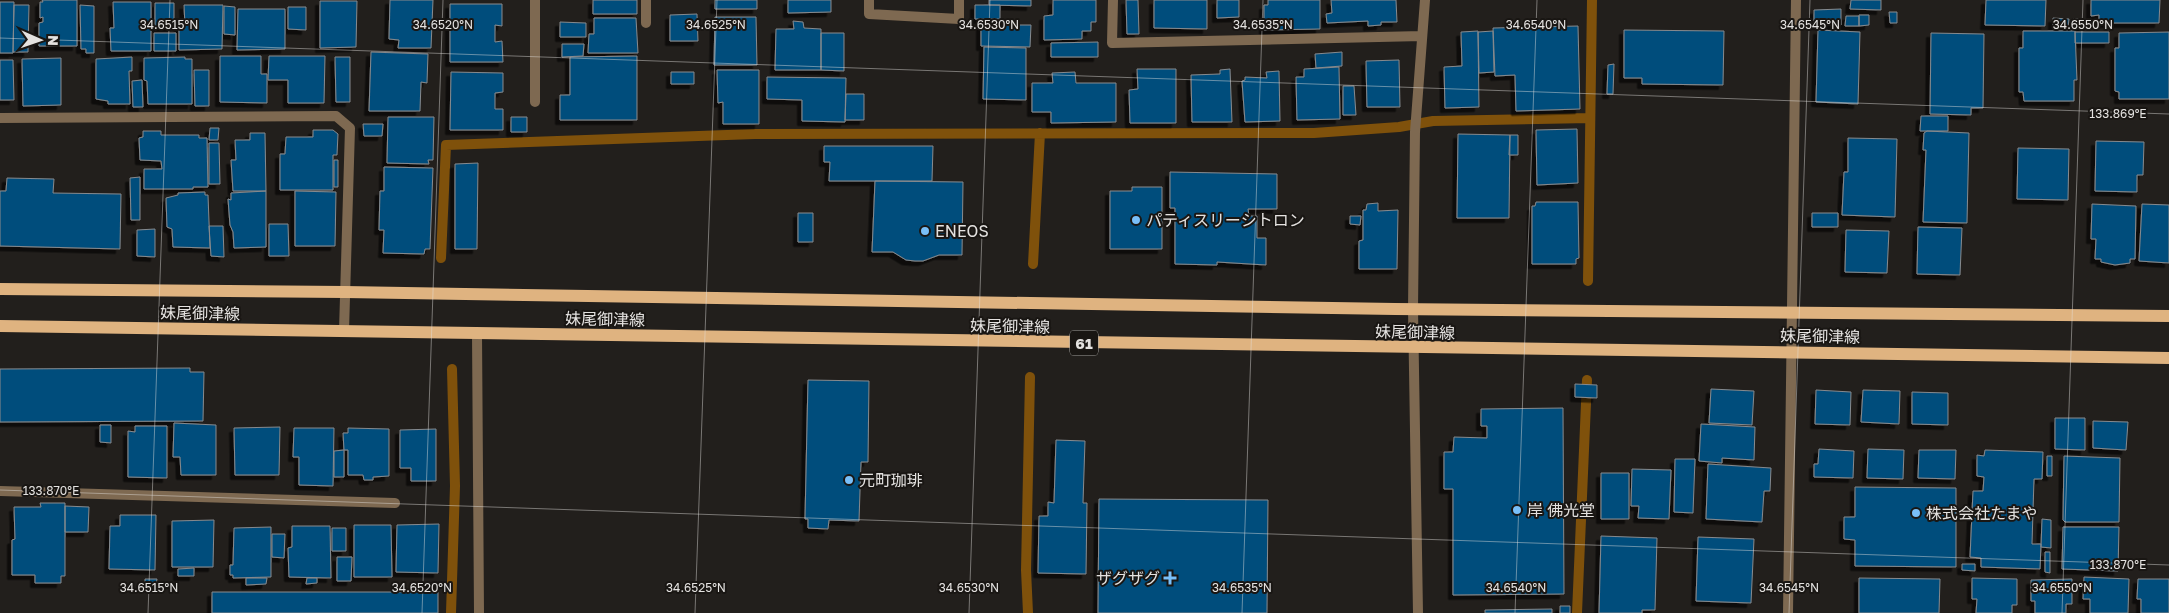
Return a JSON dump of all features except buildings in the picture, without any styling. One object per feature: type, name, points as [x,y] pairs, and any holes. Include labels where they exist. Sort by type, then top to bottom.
[{"type":"main road","name":"妹尾御津線","points":[[0,289],[346,292],[1413,309],[2169,316]]},
{"type":"main road","name":"妹尾御津線","points":[[0,326],[2169,358]]},
{"type":"street","points":[[535,0],[535,102]]},
{"type":"street","points":[[646,0],[646,22]]},
{"type":"street","points":[[869,0],[869,14],[959,19],[959,0]]},
{"type":"street","points":[[1112,0],[1112,43],[1422,36]]},
{"type":"street","points":[[1418,613],[1413,309],[1414,132],[1425,0]]},
{"type":"street","points":[[1788,613],[1796,0]]},
{"type":"street","points":[[0,118],[336,116],[350,128],[344,331]]},
{"type":"street","points":[[477,334],[479,613]]},
{"type":"street","points":[[0,491],[395,504]]},
{"type":"waterway","points":[[1588,281],[1592,0]]},
{"type":"waterway","points":[[441,258],[446,145],[755,134],[1314,133],[1399,127],[1433,121],[1590,118]]},
{"type":"waterway","points":[[1033,264],[1040,133]]},
{"type":"waterway","points":[[451,613],[455,486],[452,369]]},
{"type":"waterway","points":[[1028,613],[1026,570],[1030,377]]},
{"type":"waterway","points":[[1577,613],[1587,380]]},
{"type":"place","name":"パティスリーシトロン","points":[[1136,220]]},
{"type":"place","name":"ENEOS","points":[[925,231]]},
{"type":"place","name":"元町珈琲","points":[[849,480]]},
{"type":"place","name":"岸 佛光堂","points":[[1517,510]]},
{"type":"place","name":"株式会社たまや","points":[[1916,513]]},
{"type":"place","name":"ザグザグ","points":[[1170,578]]}]
